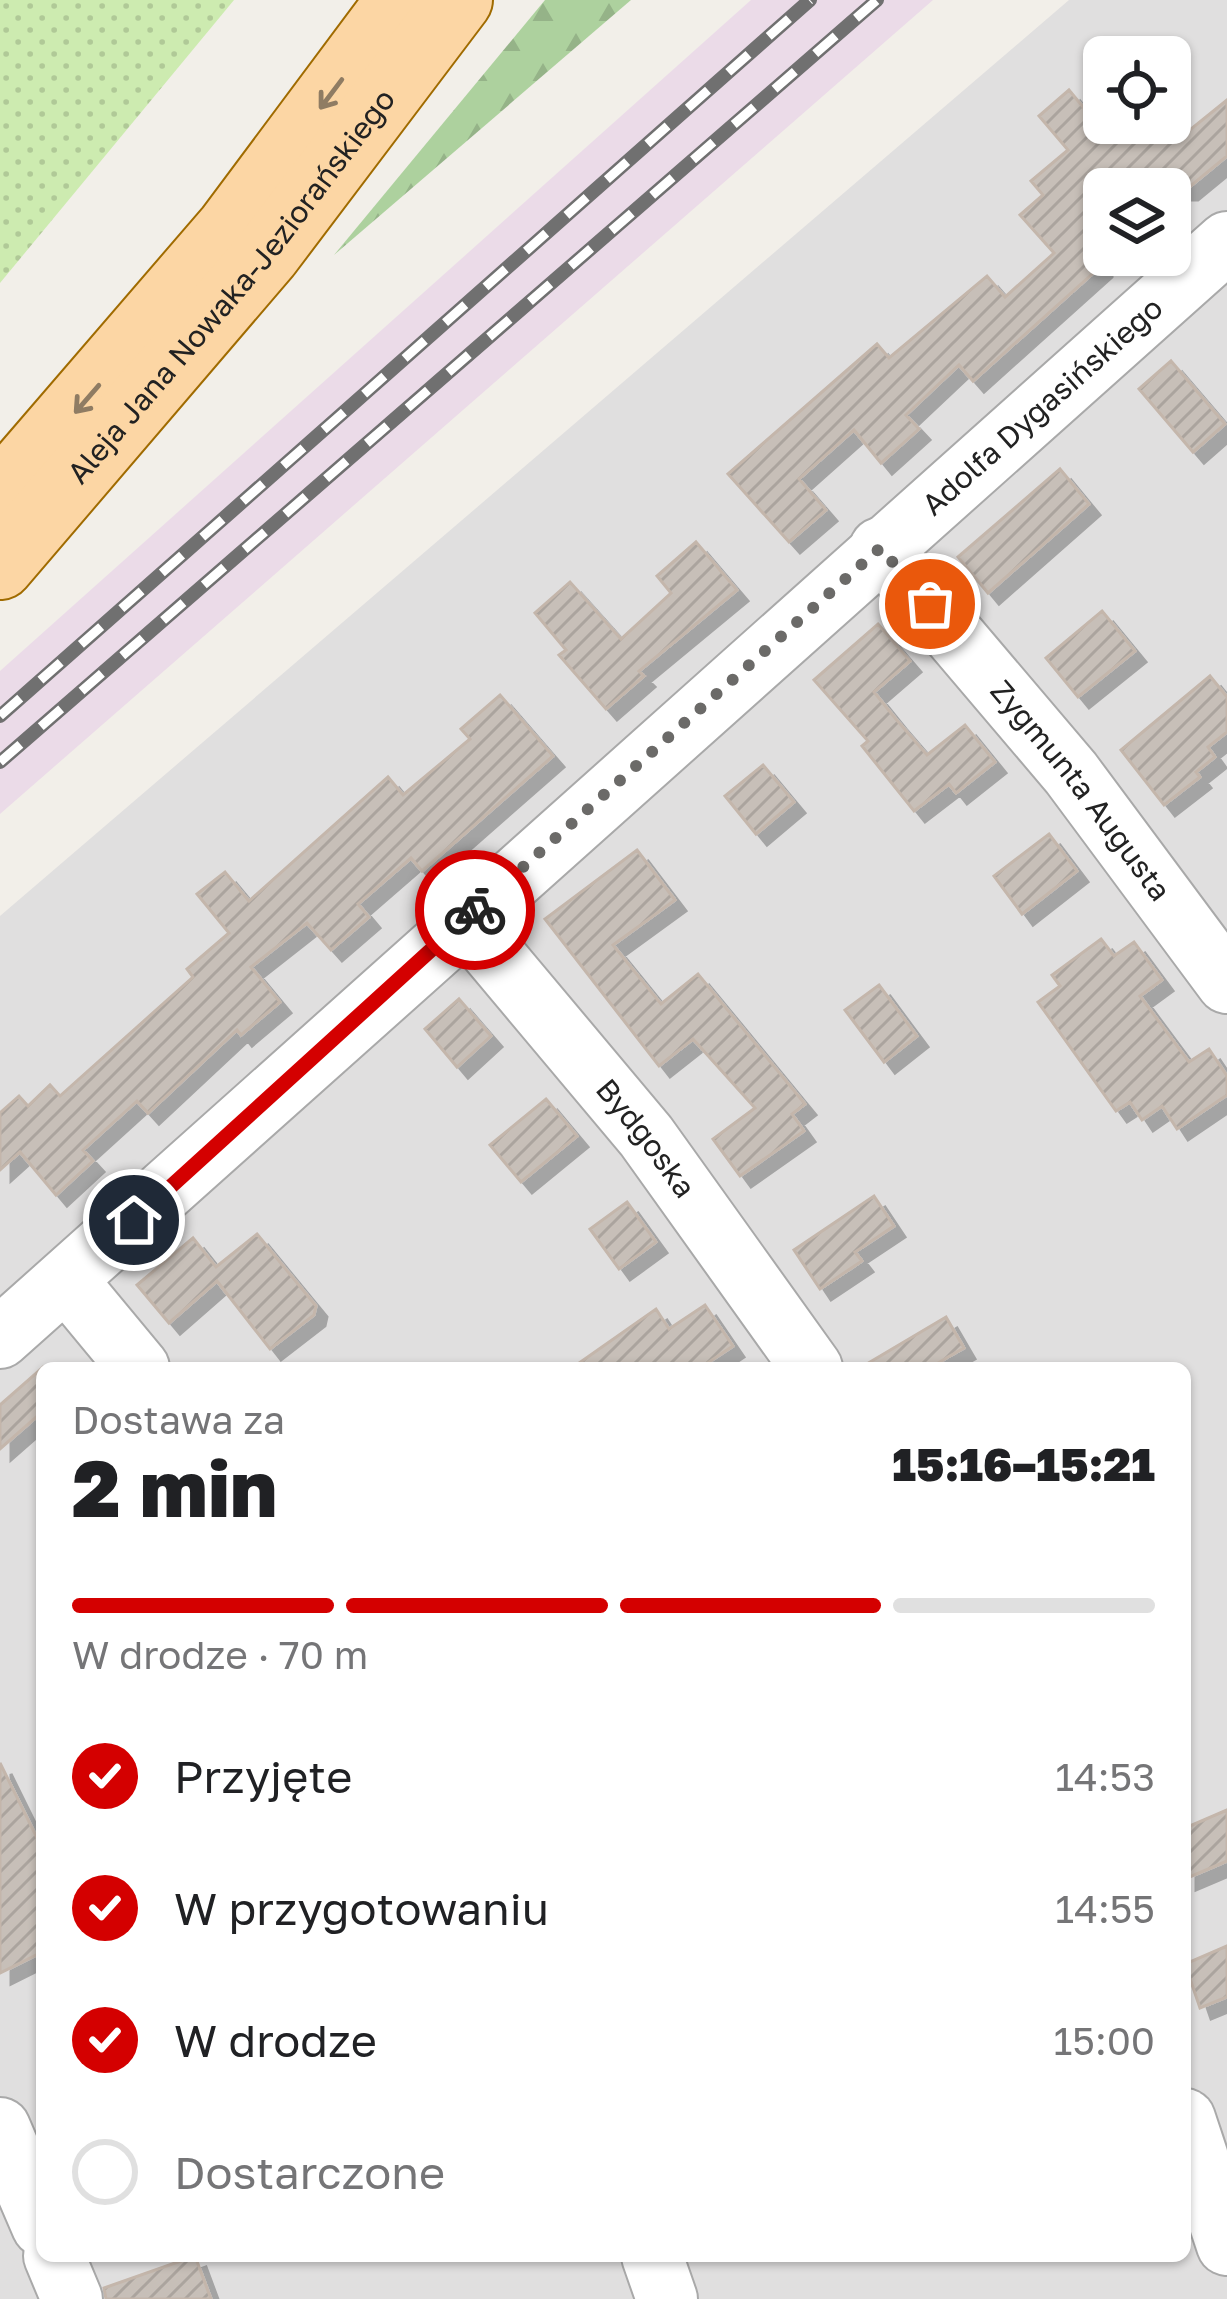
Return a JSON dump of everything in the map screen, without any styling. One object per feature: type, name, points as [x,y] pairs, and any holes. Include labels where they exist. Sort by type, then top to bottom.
[{"type":"main road","name":"Aleja Jana Nowaka-Jeziorańskiego","points":[[0,495],[230,228],[400,0]]},
{"type":"main road","name":"Aleja Jana Nowaka-Jeziorańskiego","points":[[0,566],[268,254],[459,0]]},
{"type":"street","name":"Adolfa Dygasińskiego","points":[[0,1338],[1227,242]]},
{"type":"street","name":"Zygmunta Augusta","points":[[880,548],[1071,773],[1227,983]]},
{"type":"street","name":"Bydgoska","points":[[464,919],[646,1136],[808,1362]]},
{"type":"street","points":[[67,1281],[135,1362]]},
{"type":"street","points":[[0,2128],[36,2212]]},
{"type":"street","points":[[1191,2137],[1227,2245]]},
{"type":"street","points":[[57,2262],[72,2299]]},
{"type":"street","points":[[654,2262],[667,2299]]},
{"type":"shaded area","points":[[751,0],[933,0],[0,814],[0,671]]},
{"type":"shaded area","points":[[1069,0],[1227,0],[1227,2299],[0,2299],[0,916]]},
{"type":"green space","points":[[0,0],[234,0],[0,283]]},
{"type":"green space","points":[[545,0],[631,0],[334,255]]},
{"type":"building","points":[[1069,90],[1083,107],[1083,144],[1191,144],[1191,129],[1227,100],[1227,156],[1191,186],[1191,168],[1083,168],[1083,276],[1090,276],[973,381],[959,365],[906,415],[919,429],[881,463],[854,430],[799,479],[826,510],[789,542],[728,474],[877,344],[889,358],[987,276],[1005,297],[1054,253],[1020,215],[1043,195],[1031,181],[1068,150],[1039,116]]},
{"type":"building","points":[[1171,361],[1225,424],[1193,452],[1139,389]]},
{"type":"building","points":[[1060,469],[1089,504],[988,593],[958,557]]},
{"type":"building","points":[[696,542],[737,590],[639,671],[644,676],[606,709],[559,655],[566,650],[535,613],[570,582],[621,639],[671,593],[657,576]]},
{"type":"building","points":[[1102,611],[1135,651],[1078,697],[1046,658]]},
{"type":"building","points":[[878,624],[910,661],[874,692],[895,718],[927,755],[965,725],[995,762],[956,793],[949,784],[914,811],[862,746],[868,741],[814,680]]},
{"type":"building","points":[[1210,676],[1227,697],[1227,732],[1208,747],[1215,757],[1196,772],[1200,777],[1164,805],[1121,750]]},
{"type":"building","points":[[500,695],[553,756],[422,871],[411,858],[358,904],[369,917],[331,950],[307,923],[251,967],[280,1002],[241,1035],[237,1030],[148,1113],[137,1101],[83,1150],[93,1161],[56,1195],[20,1152],[0,1170],[0,1113],[19,1096],[28,1106],[50,1085],[60,1096],[193,977],[187,969],[229,933],[197,894],[225,872],[249,901],[388,777],[403,795],[470,739],[461,729]]},
{"type":"building","points":[[763,765],[794,802],[756,834],[725,796]]},
{"type":"building","points":[[1049,834],[1077,871],[1022,914],[994,876]]},
{"type":"building","points":[[637,850],[675,900],[613,945],[661,1004],[698,974],[805,1104],[792,1114],[804,1131],[740,1176],[713,1139],[755,1108],[693,1039],[659,1066],[545,919]]},
{"type":"building","points":[[1101,939],[1114,956],[1134,942],[1162,980],[1140,996],[1189,1062],[1209,1049],[1227,1076],[1227,1095],[1177,1129],[1162,1106],[1142,1120],[1130,1102],[1116,1111],[1038,1002],[1060,986],[1052,975]]},
{"type":"building","points":[[879,985],[917,1036],[884,1062],[845,1010]]},
{"type":"building","points":[[459,999],[491,1036],[457,1067],[425,1029]]},
{"type":"building","points":[[546,1099],[577,1136],[521,1182],[490,1145]]},
{"type":"building","points":[[874,1196],[894,1226],[855,1252],[862,1261],[820,1289],[794,1250]]},
{"type":"building","points":[[627,1202],[656,1242],[619,1269],[590,1229]]},
{"type":"building","points":[[257,1234],[316,1306],[314,1315],[270,1349],[217,1281],[169,1323],[137,1285],[193,1238],[216,1267]]},
{"type":"building","points":[[705,1305],[733,1346],[709,1362],[581,1362],[656,1309],[669,1329]]},
{"type":"building","points":[[946,1317],[964,1348],[940,1362],[870,1362]]},
{"type":"building","points":[[36,1373],[36,1417],[0,1449],[0,1405]]},
{"type":"building","points":[[0,1763],[36,1836],[36,1955],[0,1973]]},
{"type":"building","points":[[1227,1810],[1227,1861],[1191,1876],[1191,1825]]},
{"type":"building","points":[[1227,1946],[1227,1997],[1200,2008],[1191,1982],[1191,1961]]},
{"type":"building","points":[[178,2262],[197,2262],[211,2299],[106,2299],[104,2288]]},
{"type":"railway","points":[[0,716],[810,0]]},
{"type":"railway","points":[[0,762],[877,0]]},
{"type":"way so far","points":[[475,910],[880,548],[930,604]]},
{"type":"route","points":[[134,1220],[475,910]]}]
